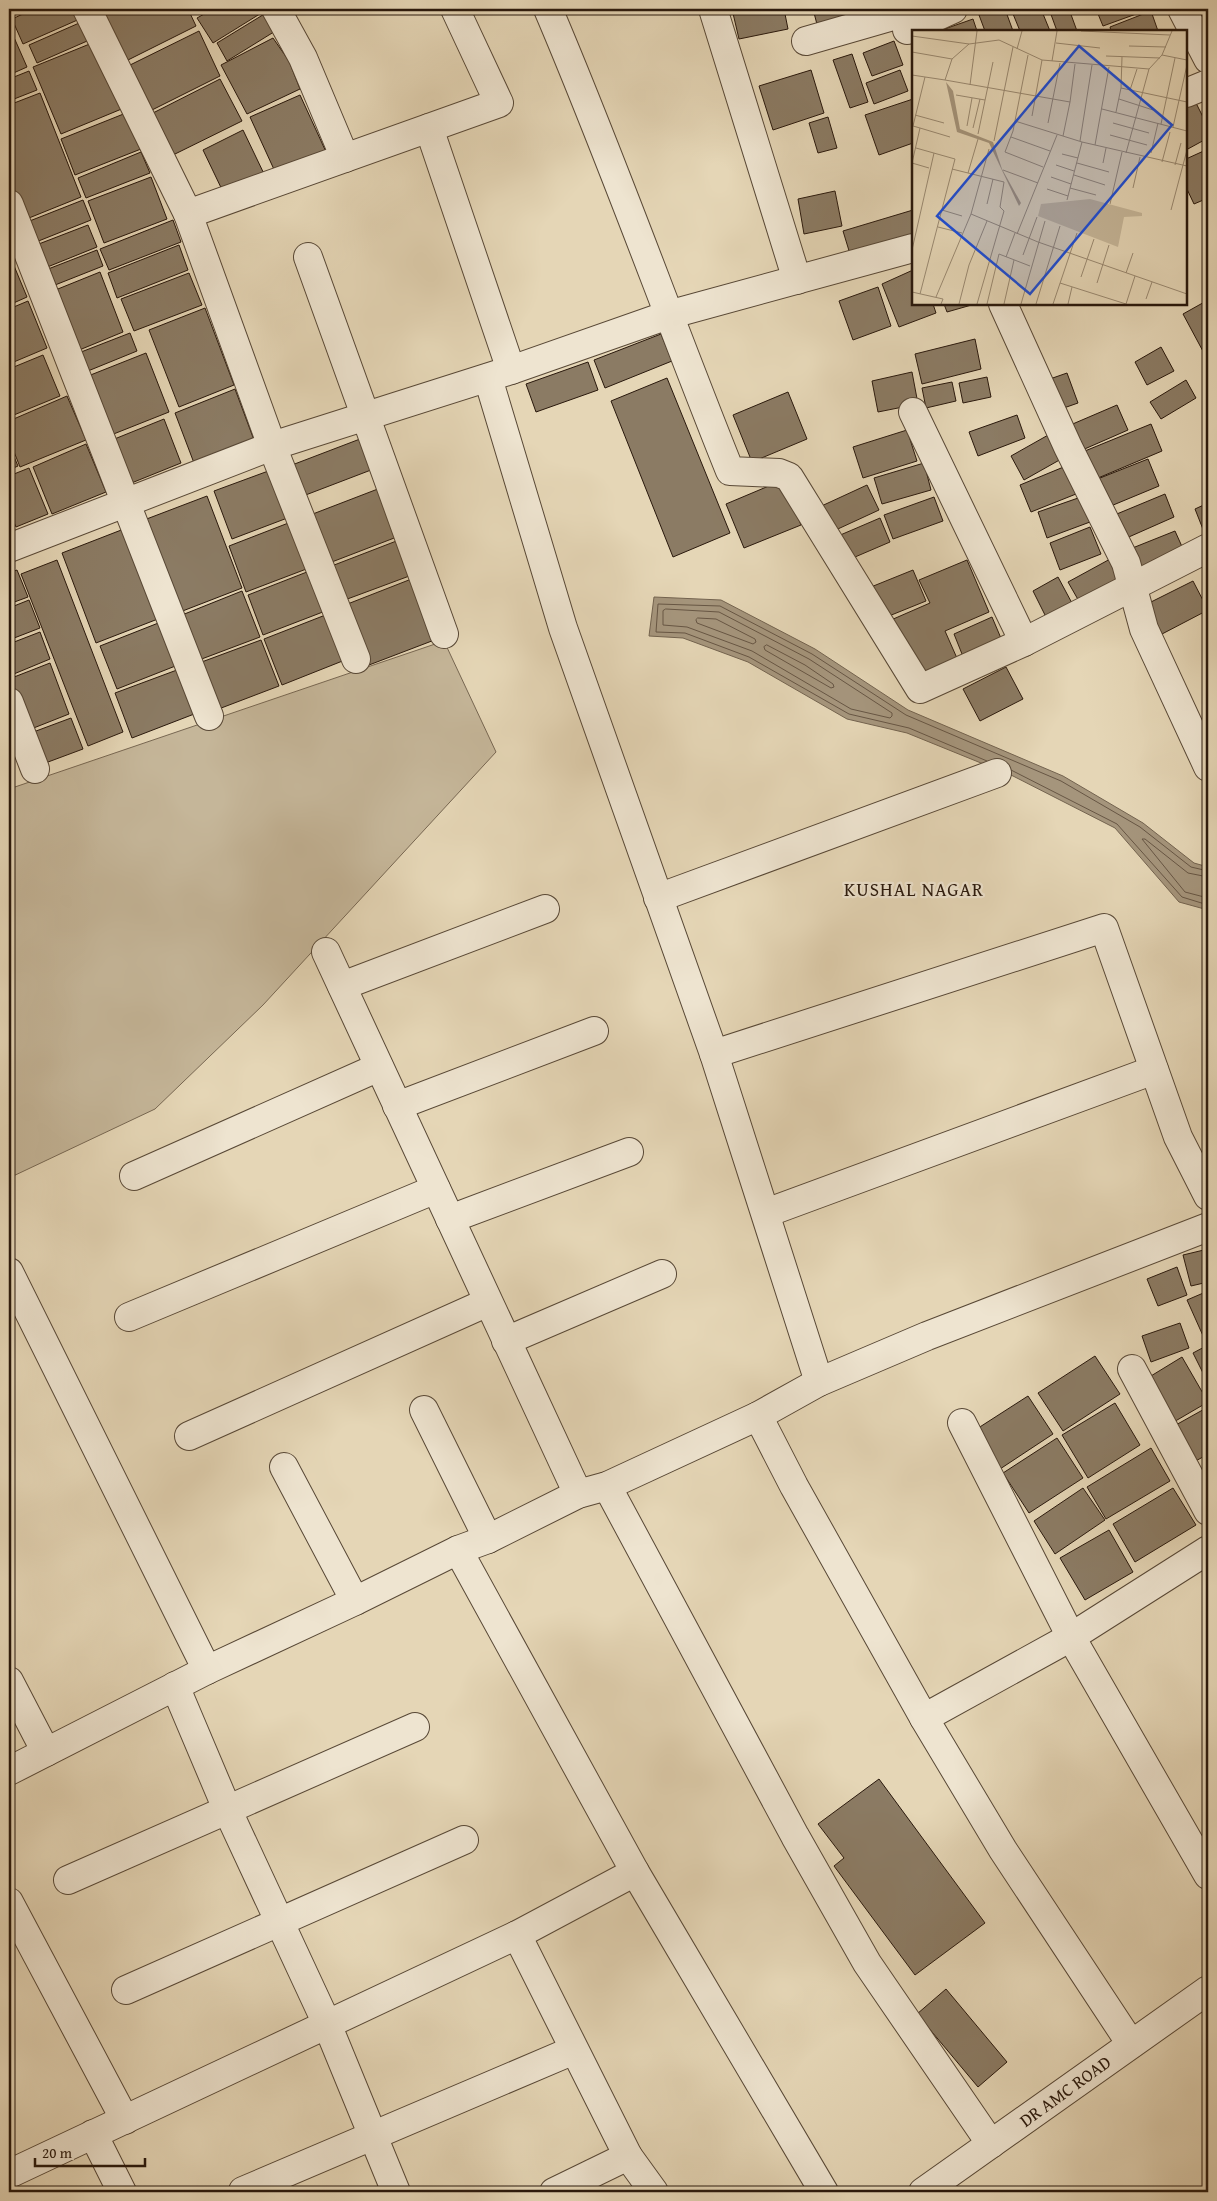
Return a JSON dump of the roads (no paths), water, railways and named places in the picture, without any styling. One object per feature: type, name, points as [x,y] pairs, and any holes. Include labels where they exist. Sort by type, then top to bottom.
[{"type":"street","points":[[87,9],[188,214],[272,446],[356,659]]},
{"type":"street","points":[[276,9],[303,58],[345,158]]},
{"type":"street","points":[[188,214],[499,103],[455,9]]},
{"type":"street","points":[[548,9],[583,89],[668,315],[730,470],[779,473],[789,477],[920,689],[1024,642],[1133,588],[1208,548]]},
{"type":"street","points":[[713,9],[798,280]]},
{"type":"street","points":[[806,42],[906,26],[953,9]]},
{"type":"street","points":[[1182,9],[1208,59]]},
{"type":"street","points":[[1187,94],[1208,84]]},
{"type":"street","points":[[429,128],[500,374],[563,628],[714,1054],[819,1382]]},
{"type":"street","points":[[9,204],[209,716]]},
{"type":"street","points":[[9,548],[272,446],[366,418],[500,374],[668,315],[912,248]]},
{"type":"street","points":[[308,257],[444,634]]},
{"type":"street","points":[[1003,305],[1068,447],[1126,563],[1144,629],[1208,767]]},
{"type":"street","points":[[913,412],[1024,642]]},
{"type":"street","points":[[9,702],[36,769]]},
{"type":"street","points":[[658,898],[997,773]]},
{"type":"street","points":[[342,986],[545,909]]},
{"type":"street","points":[[714,1054],[1104,928],[1178,1137],[1208,1196]]},
{"type":"street","points":[[326,952],[578,1494]]},
{"type":"street","points":[[398,1106],[594,1031]]},
{"type":"street","points":[[134,1176],[379,1067]]},
{"type":"street","points":[[766,1213],[1154,1070]]},
{"type":"street","points":[[450,1219],[629,1152]]},
{"type":"street","points":[[129,1318],[436,1189]]},
{"type":"street","points":[[9,1771],[207,1670],[355,1601],[458,1550],[488,1539],[578,1494],[607,1486],[758,1416],[819,1382],[927,1336],[1208,1227]]},
{"type":"street","points":[[9,1272],[207,1670]]},
{"type":"street","points":[[506,1341],[662,1274]]},
{"type":"street","points":[[189,1436],[488,1302]]},
{"type":"street","points":[[1132,1369],[1208,1511]]},
{"type":"street","points":[[424,1410],[488,1539]]},
{"type":"street","points":[[758,1416],[794,1486],[924,1718],[1002,1850],[1131,2044]]},
{"type":"street","points":[[962,1423],[1071,1637],[1208,1875]]},
{"type":"street","points":[[284,1467],[355,1601]]},
{"type":"street","points":[[607,1486],[795,1836],[867,1963],[991,2144]]},
{"type":"street","points":[[458,1550],[635,1872],[824,2192]]},
{"type":"street","points":[[924,1718],[1071,1637],[1208,1550]]},
{"type":"street","points":[[9,1681],[46,1752]]},
{"type":"street","points":[[175,1686],[227,1809],[327,2024],[396,2192]]},
{"type":"street","points":[[68,1880],[415,1727]]},
{"type":"street","points":[[126,1990],[464,1840]]},
{"type":"street","points":[[9,2174],[517,1935],[635,1872]]},
{"type":"street","points":[[9,1902],[124,2120]]},
{"type":"street","points":[[517,1935],[628,2156],[654,2192]]},
{"type":"street","name":"DR AMC ROAD","points":[[923,2192],[1208,1990]]},
{"type":"street","points":[[243,2191],[574,2050]]},
{"type":"street","points":[[93,2134],[122,2192]]},
{"type":"street","points":[[554,2192],[628,2156]]},
{"type":"water","points":[[654,597],[721,600],[815,649],[908,710],[1063,776],[1143,823],[1194,863],[1208,867],[1208,910],[1179,902],[1115,828],[1013,776],[907,733],[847,719],[748,662],[683,638],[649,636]]},
{"type":"district","name":"KUSHAL NAGAR","points":[[914,889]]}]
